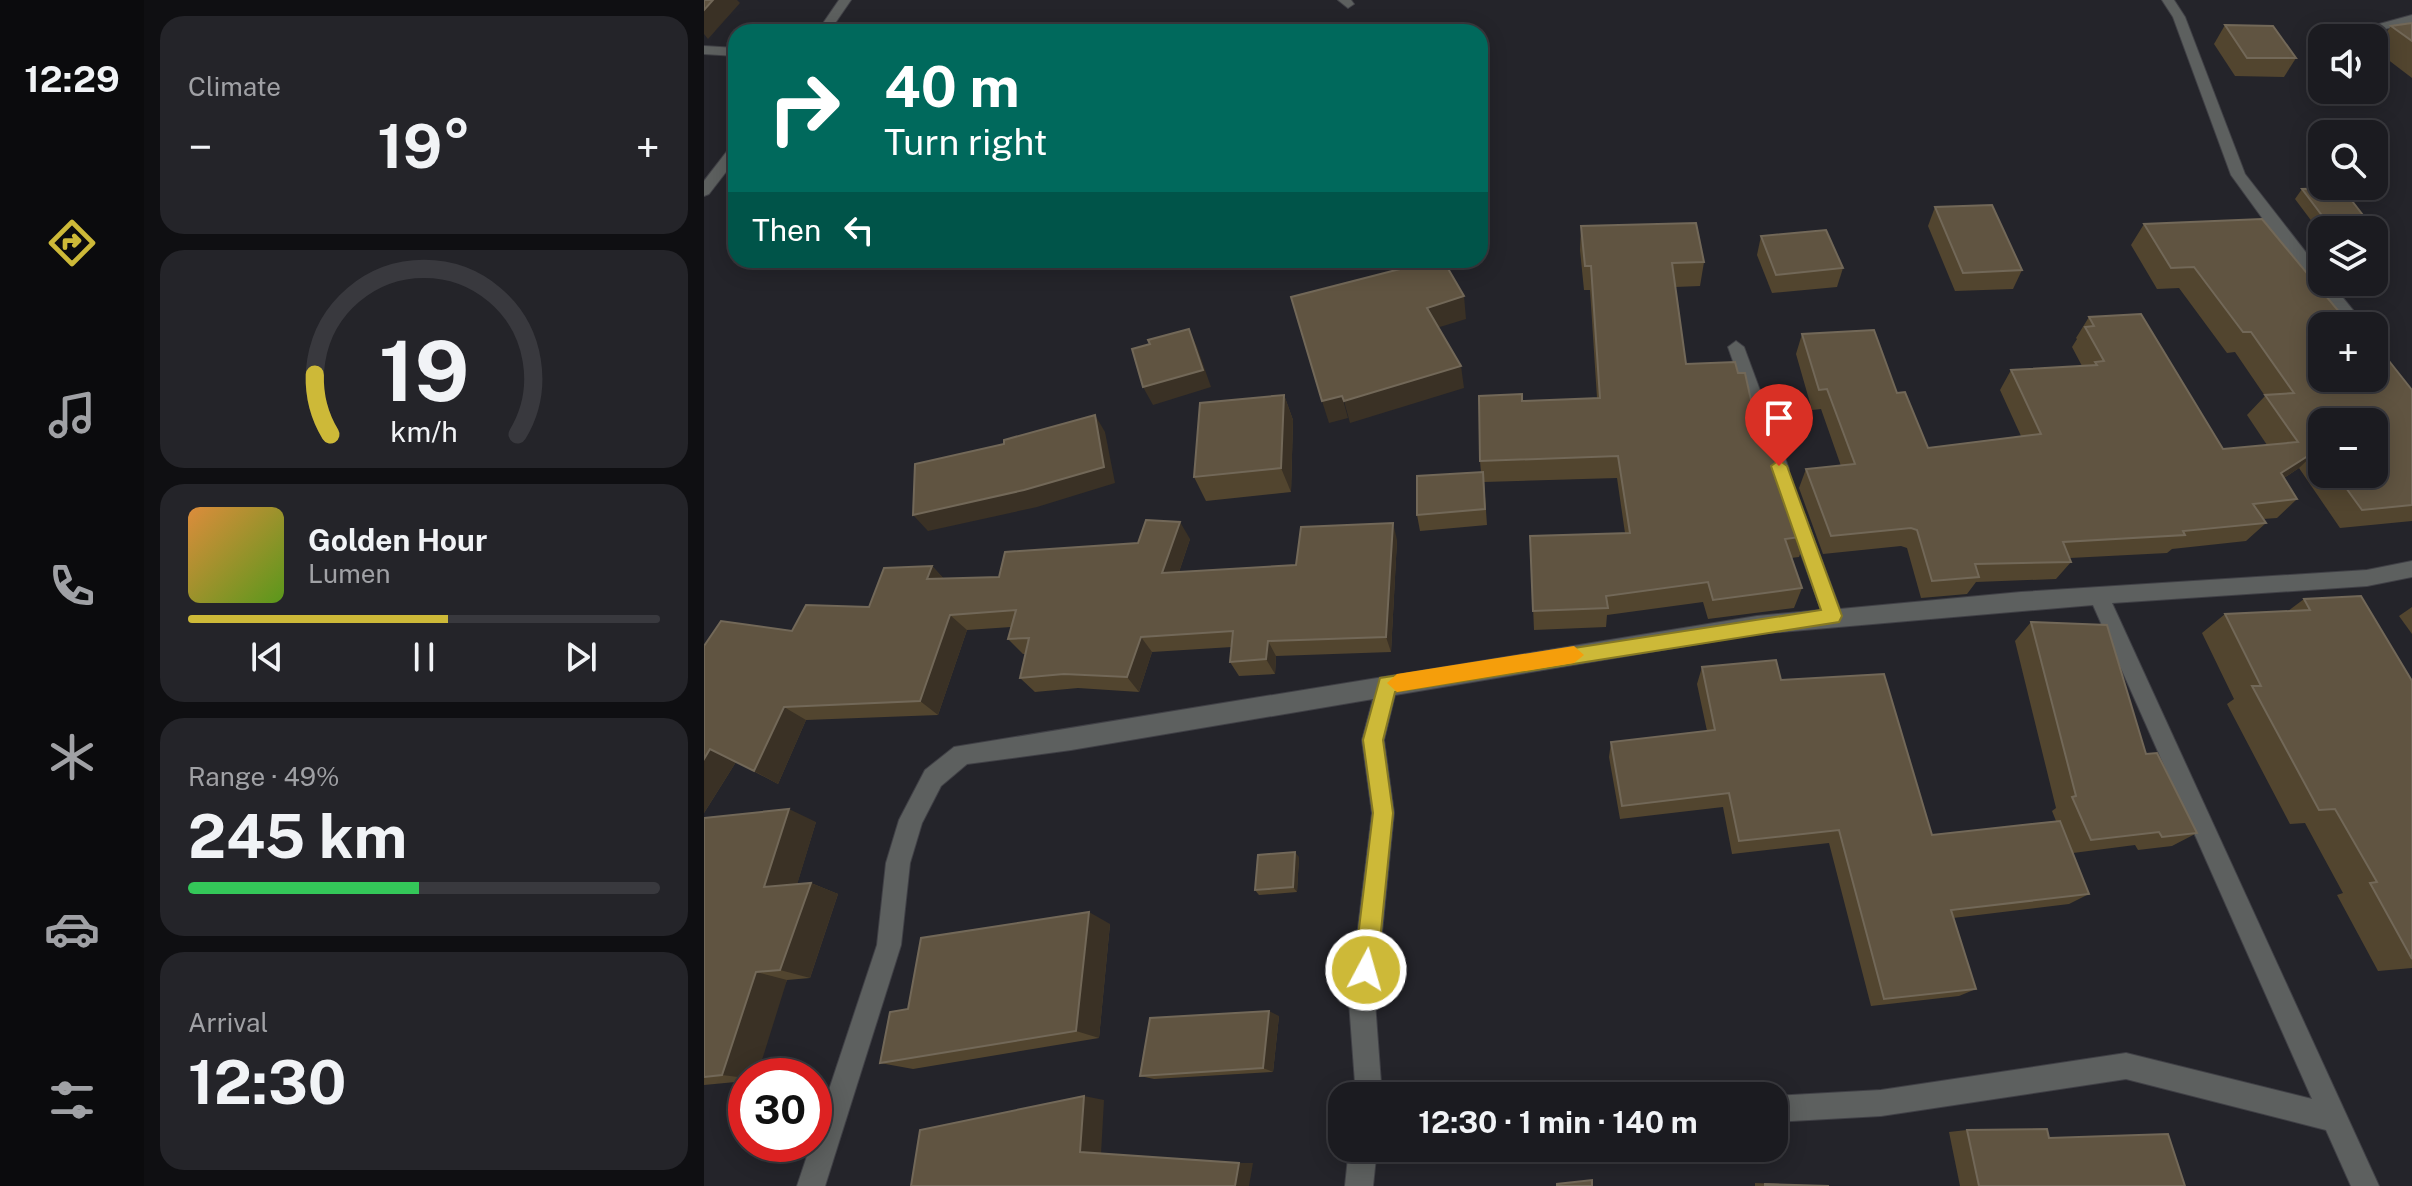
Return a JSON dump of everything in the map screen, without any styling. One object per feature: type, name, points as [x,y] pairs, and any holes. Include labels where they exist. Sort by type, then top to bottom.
[{"type":"street","points":[[828,24],[845,0]]},
{"type":"street","points":[[2168,0],[2179,17],[2238,175],[2289,244],[2346,312]]},
{"type":"street","points":[[2388,24],[2412,19]]},
{"type":"street","points":[[704,50],[728,52]]},
{"type":"street","points":[[704,191],[728,160]]},
{"type":"street","points":[[1736,347],[1833,616]]},
{"type":"street","points":[[811,1186],[889,945],[902,848],[911,820],[933,778],[962,754],[1071,740],[1387,684],[1833,616],[2367,578],[2412,569]]},
{"type":"street","points":[[2099,596],[2365,1186]]},
{"type":"street","points":[[1368,1082],[1362,1002],[1383,813],[1373,740],[1387,684]]},
{"type":"street","points":[[1788,1108],[1881,1103],[2126,1066],[2337,1119]]},
{"type":"street","points":[[1359,1186],[1362,1162]]},
{"type":"building","points":[[704,0],[713,0],[704,10]]},
{"type":"building","points":[[2412,23],[2412,41],[2391,26]]},
{"type":"building","points":[[2225,25],[2273,26],[2296,58],[2247,58]]},
{"type":"building","points":[[2310,200],[2351,200],[2364,216],[2322,216]]},
{"type":"building","points":[[1992,205],[2022,270],[1963,273],[1935,207]]},
{"type":"building","points":[[2262,219],[2308,274],[2308,296],[2326,296],[2339,312],[2308,312],[2308,392],[2388,392],[2388,360],[2412,390],[2412,505],[2362,510],[2346,488],[2388,488],[2388,408],[2308,408],[2308,456],[2281,473],[2297,499],[2253,504],[2266,523],[2183,531],[2185,535],[2063,542],[2071,562],[1975,564],[1979,577],[1932,581],[1917,530],[1911,528],[1831,536],[1806,469],[1855,464],[1827,389],[1819,390],[1802,334],[1874,330],[1897,393],[1905,392],[1928,448],[2041,434],[2011,370],[2097,365],[2095,362],[2104,361],[2085,327],[2094,326],[2089,317],[2141,314],[2223,449],[2298,442],[2265,395],[2294,393],[2251,332],[2243,332],[2194,267],[2171,268],[2144,224]]},
{"type":"building","points":[[1696,223],[1704,262],[1672,263],[1686,364],[1735,362],[1738,373],[1745,373],[1761,445],[1773,444],[1807,536],[1785,539],[1802,588],[1713,600],[1708,582],[1606,596],[1608,608],[1533,611],[1530,536],[1630,533],[1618,456],[1480,461],[1479,396],[1522,394],[1522,401],[1600,398],[1591,266],[1585,266],[1581,226]]},
{"type":"building","points":[[1826,230],[1843,268],[1776,275],[1761,236]]},
{"type":"building","points":[[1404,268],[1448,268],[1464,296],[1427,308],[1461,366],[1344,401],[1342,396],[1322,401],[1291,297]]},
{"type":"building","points":[[1189,329],[1203,370],[1143,387],[1132,349],[1150,344],[1148,340]]},
{"type":"building","points":[[1284,395],[1281,468],[1194,477],[1200,403]]},
{"type":"building","points":[[1095,415],[1104,467],[1024,490],[913,515],[915,464],[1004,444],[1004,440]]},
{"type":"building","points":[[1483,472],[1485,509],[1417,515],[1417,476]]},
{"type":"building","points":[[1146,520],[1180,522],[1162,573],[1296,565],[1301,527],[1393,523],[1386,637],[1268,641],[1266,659],[1230,662],[1233,631],[1141,637],[1127,677],[1064,674],[1020,678],[1029,638],[1008,639],[1016,610],[950,615],[920,701],[784,707],[754,771],[710,749],[704,759],[704,646],[721,621],[792,631],[806,605],[869,607],[884,568],[932,566],[927,579],[999,577],[1005,552],[1138,543]]},
{"type":"building","points":[[2361,596],[2412,681],[2412,959],[2370,883],[2377,882],[2335,809],[2319,810],[2252,686],[2261,686],[2225,614],[2310,610],[2304,599]]},
{"type":"building","points":[[2031,622],[2107,625],[2146,754],[2157,753],[2197,833],[2162,837],[2159,832],[2091,840],[2072,797],[2076,796]]},
{"type":"building","points":[[1776,660],[1781,680],[1884,674],[1932,835],[2060,821],[2089,894],[1951,910],[1976,989],[1884,999],[1839,830],[1739,841],[1729,793],[1622,806],[1611,742],[1715,730],[1702,667]]},
{"type":"building","points":[[789,809],[764,887],[811,883],[780,970],[756,972],[722,1075],[704,1077],[704,818]]},
{"type":"building","points":[[1295,852],[1293,887],[1255,890],[1258,855]]},
{"type":"building","points":[[1089,912],[1076,1031],[880,1063],[890,1012],[908,1009],[921,938]]},
{"type":"building","points":[[1269,1011],[1263,1068],[1140,1076],[1150,1018]]},
{"type":"building","points":[[1084,1096],[1080,1152],[1239,1163],[1235,1186],[911,1186],[920,1130]]},
{"type":"building","points":[[2047,1129],[2049,1138],[2168,1134],[2185,1186],[1979,1186],[1967,1130]]},
{"type":"building","points":[[1592,1180],[1592,1186],[1557,1186],[1557,1184]]},
{"type":"building","points":[[1765,1184],[1829,1186],[1765,1186]]},
{"type":"slow traffic","points":[[1397,683],[1574,655]]},
{"type":"route","points":[[1366,970],[1383,813],[1373,740],[1387,684],[1757,625],[1833,616],[1779,466]]}]
